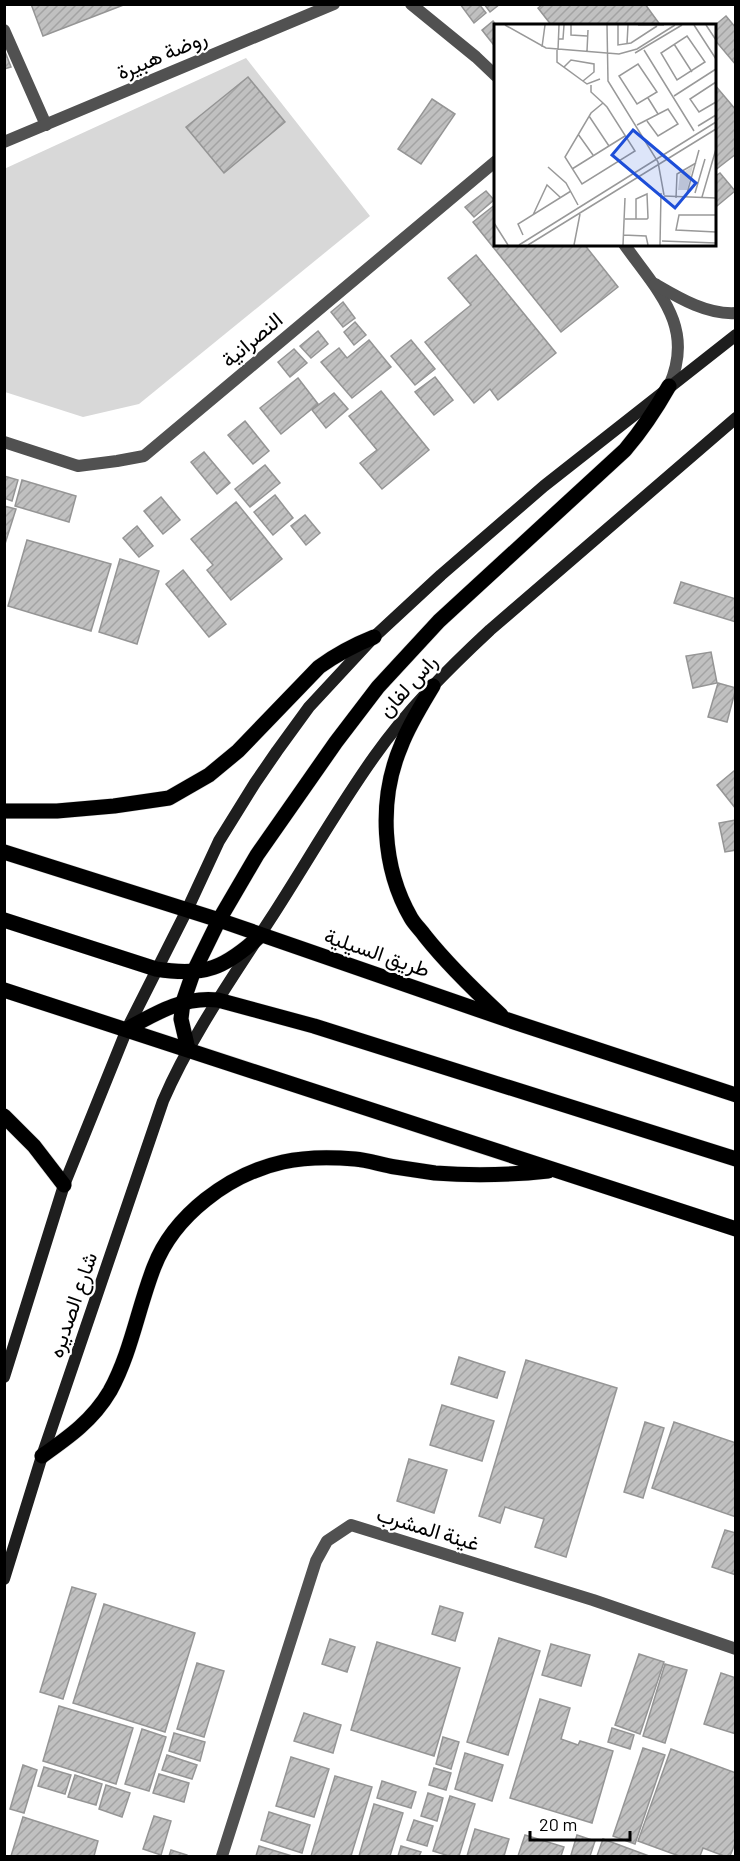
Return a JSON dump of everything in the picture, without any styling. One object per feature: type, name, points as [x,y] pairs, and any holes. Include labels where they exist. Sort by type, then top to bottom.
[{"type":"main road","points":[[188,1049],[181,1019],[183,1002],[193,973],[219,920],[256,855],[336,742],[378,687],[439,621],[625,450],[654,411],[669,386]]},
{"type":"main road","points":[[4,811],[57,811],[169,798],[209,776],[238,751],[333,656],[374,637]]},
{"type":"main road","points":[[433,686],[400,748],[390,780],[386,813],[388,846],[394,879],[412,918],[438,952],[505,1019]]},
{"type":"main road","name":"طريق السيلية","points":[[4,852],[219,920],[505,1019],[735,1095]]},
{"type":"main road","points":[[4,920],[156,969],[193,973],[227,962],[242,952],[261,934]]},
{"type":"main road","points":[[4,990],[735,1229]]},
{"type":"main road","points":[[127,1029],[164,1009],[183,1002],[218,1000],[314,1026],[735,1159]]},
{"type":"main road","points":[[4,1116],[34,1146],[64,1185]]},
{"type":"main road","points":[[42,1456],[77,1432],[105,1398],[121,1367],[155,1265],[172,1235],[194,1209],[221,1188],[251,1173],[283,1162],[316,1159],[356,1159],[435,1173],[476,1175],[556,1171]]},
{"type":"street","name":"روضة هبيرة","points":[[5,141],[334,4]]},
{"type":"street","points":[[411,4],[476,57],[494,75]]},
{"type":"street","points":[[4,30],[46,124]]},
{"type":"street","name":"النصرانية","points":[[4,442],[78,466],[144,456],[494,162]]},
{"type":"street","points":[[625,246],[675,322],[678,355],[669,386]]},
{"type":"street","points":[[651,282],[701,307],[726,314],[735,313]]},
{"type":"street","points":[[187,910],[219,841],[261,775],[309,707],[374,637],[441,575],[544,486],[735,335]]},
{"type":"street","name":"راس لفان","points":[[188,1049],[374,756],[393,732],[433,686],[490,630],[735,418]]},
{"type":"street","name":"شارع الصديره","points":[[4,1377],[64,1185],[127,1029],[187,910]]},
{"type":"street","name":"شارع الصديره","points":[[4,1578],[42,1456],[163,1101],[188,1049]]},
{"type":"street","name":"غينة المشرب","points":[[222,1857],[316,1561],[327,1541],[351,1525],[593,1600],[735,1649]]},
{"type":"shaded area","points":[[246,58],[370,216],[139,404],[83,417],[5,392],[4,169]]},
{"type":"building","points":[[31,4],[126,4],[43,36]]},
{"type":"building","points":[[460,4],[479,4],[486,13],[474,23]]},
{"type":"building","points":[[484,4],[500,4],[490,12]]},
{"type":"building","points":[[543,4],[645,4],[660,24],[550,24],[538,8]]},
{"type":"building","points":[[726,16],[736,28],[736,65],[716,41],[716,24]]},
{"type":"building","points":[[493,21],[495,24],[494,43],[493,44],[482,30]]},
{"type":"building","points":[[4,49],[11,67],[4,69]]},
{"type":"building","points":[[248,77],[285,122],[224,173],[186,127]]},
{"type":"building","points":[[716,86],[736,110],[736,154],[716,169]]},
{"type":"building","points":[[432,99],[455,114],[421,164],[398,149]]},
{"type":"building","points":[[720,173],[735,191],[717,206],[716,205],[716,176]]},
{"type":"building","points":[[486,191],[494,200],[474,217],[465,207]]},
{"type":"building","points":[[494,206],[494,246],[586,246],[618,287],[561,332],[473,222]]},
{"type":"building","points":[[476,255],[556,353],[498,400],[490,389],[474,403],[425,342],[471,305],[448,278]]},
{"type":"building","points":[[343,302],[355,318],[343,327],[331,312]]},
{"type":"building","points":[[355,322],[366,335],[354,345],[344,332]]},
{"type":"building","points":[[318,331],[328,344],[311,358],[300,346]]},
{"type":"building","points":[[369,340],[391,367],[352,398],[321,362],[339,348],[347,358]]},
{"type":"building","points":[[411,340],[435,369],[415,385],[391,356]]},
{"type":"building","points":[[294,349],[307,363],[290,377],[278,362]]},
{"type":"building","points":[[435,377],[453,400],[434,415],[415,392]]},
{"type":"building","points":[[298,378],[318,404],[281,434],[260,408]]},
{"type":"building","points":[[381,391],[429,450],[382,489],[360,463],[377,450],[349,416]]},
{"type":"building","points":[[334,393],[348,409],[326,428],[312,410]]},
{"type":"building","points":[[245,421],[269,451],[253,464],[228,435]]},
{"type":"building","points":[[204,452],[230,483],[217,494],[191,462]]},
{"type":"building","points":[[265,465],[280,483],[250,507],[235,489]]},
{"type":"building","points":[[4,476],[18,480],[12,501],[4,498]]},
{"type":"building","points":[[22,480],[76,496],[69,522],[15,506]]},
{"type":"building","points":[[275,495],[293,518],[273,535],[254,512]]},
{"type":"building","points":[[161,497],[180,520],[163,534],[144,511]]},
{"type":"building","points":[[236,502],[282,559],[231,600],[207,570],[213,565],[191,539]]},
{"type":"building","points":[[4,506],[16,509],[4,547]]},
{"type":"building","points":[[305,515],[320,533],[306,545],[291,526]]},
{"type":"building","points":[[137,526],[153,546],[139,557],[123,538]]},
{"type":"building","points":[[27,540],[111,564],[91,631],[8,606]]},
{"type":"building","points":[[120,559],[159,571],[137,644],[99,632]]},
{"type":"building","points":[[183,570],[226,624],[209,637],[166,584]]},
{"type":"building","points":[[681,582],[736,599],[736,622],[674,603]]},
{"type":"building","points":[[711,652],[717,683],[693,688],[686,656]]},
{"type":"building","points":[[718,683],[736,688],[727,722],[708,717]]},
{"type":"building","points":[[734,771],[736,773],[736,809],[717,785]]},
{"type":"building","points":[[736,820],[736,850],[725,852],[719,823]]},
{"type":"building","points":[[459,1357],[505,1372],[497,1398],[451,1384]]},
{"type":"building","points":[[526,1360],[617,1388],[566,1557],[535,1547],[544,1519],[505,1507],[500,1523],[479,1516]]},
{"type":"building","points":[[442,1405],[494,1421],[482,1461],[430,1445]]},
{"type":"building","points":[[645,1422],[664,1428],[643,1498],[624,1492]]},
{"type":"building","points":[[674,1422],[736,1443],[736,1517],[652,1488]]},
{"type":"building","points":[[409,1459],[447,1470],[434,1513],[397,1501]]},
{"type":"building","points":[[725,1530],[736,1533],[736,1575],[712,1567]]},
{"type":"building","points":[[72,1587],[96,1594],[63,1699],[40,1692]]},
{"type":"building","points":[[104,1604],[195,1633],[165,1732],[73,1703]]},
{"type":"building","points":[[440,1606],[463,1613],[455,1641],[432,1634]]},
{"type":"building","points":[[499,1638],[540,1651],[508,1755],[467,1742]]},
{"type":"building","points":[[330,1639],[355,1647],[347,1672],[322,1664]]},
{"type":"building","points":[[377,1642],[460,1668],[434,1756],[351,1730]]},
{"type":"building","points":[[551,1644],[590,1655],[581,1686],[542,1675]]},
{"type":"building","points":[[639,1654],[664,1662],[640,1734],[615,1725]]},
{"type":"building","points":[[197,1663],[224,1671],[204,1737],[177,1729]]},
{"type":"building","points":[[665,1664],[687,1670],[665,1743],[643,1736]]},
{"type":"building","points":[[721,1673],[736,1678],[736,1734],[704,1724]]},
{"type":"building","points":[[540,1699],[570,1708],[561,1739],[578,1745],[580,1741],[613,1751],[592,1823],[510,1798]]},
{"type":"building","points":[[59,1706],[133,1728],[116,1784],[43,1761]]},
{"type":"building","points":[[304,1713],[341,1725],[333,1753],[294,1741]]},
{"type":"building","points":[[612,1728],[634,1735],[630,1749],[608,1742]]},
{"type":"building","points":[[142,1729],[166,1737],[149,1791],[125,1784]]},
{"type":"building","points":[[174,1733],[205,1742],[200,1761],[169,1751]]},
{"type":"building","points":[[443,1737],[459,1742],[451,1769],[436,1764]]},
{"type":"building","points":[[643,1748],[665,1755],[635,1844],[613,1836]]},
{"type":"building","points":[[671,1749],[736,1773],[736,1841],[730,1856],[703,1848],[700,1856],[679,1856],[638,1841]]},
{"type":"building","points":[[465,1753],[503,1765],[492,1801],[455,1789]]},
{"type":"building","points":[[167,1755],[197,1765],[192,1779],[162,1770]]},
{"type":"building","points":[[291,1757],[329,1769],[314,1817],[276,1806]]},
{"type":"building","points":[[23,1765],[37,1770],[24,1813],[10,1809]]},
{"type":"building","points":[[44,1767],[71,1775],[65,1794],[38,1786]]},
{"type":"building","points":[[434,1768],[451,1773],[446,1790],[429,1785]]},
{"type":"building","points":[[159,1774],[189,1783],[184,1802],[153,1793]]},
{"type":"building","points":[[75,1775],[102,1784],[96,1805],[68,1797]]},
{"type":"building","points":[[335,1776],[372,1787],[351,1856],[311,1856]]},
{"type":"building","points":[[382,1781],[416,1792],[411,1808],[377,1798]]},
{"type":"building","points":[[106,1785],[130,1793],[122,1817],[99,1809]]},
{"type":"building","points":[[428,1793],[443,1798],[437,1821],[421,1816]]},
{"type":"building","points":[[450,1796],[475,1804],[459,1856],[449,1856],[433,1851]]},
{"type":"building","points":[[374,1804],[403,1813],[390,1856],[359,1856]]},
{"type":"building","points":[[269,1812],[310,1825],[302,1853],[261,1840]]},
{"type":"building","points":[[154,1816],[171,1821],[161,1855],[143,1849]]},
{"type":"building","points":[[23,1817],[98,1841],[94,1856],[11,1856]]},
{"type":"building","points":[[414,1820],[433,1826],[427,1846],[407,1840]]},
{"type":"building","points":[[475,1829],[509,1839],[504,1856],[467,1856]]},
{"type":"building","points":[[525,1835],[564,1847],[561,1856],[518,1856]]},
{"type":"building","points":[[577,1835],[595,1841],[590,1856],[571,1855]]},
{"type":"building","points":[[603,1839],[649,1856],[597,1856]]},
{"type":"building","points":[[259,1846],[292,1856],[256,1856]]},
{"type":"building","points":[[401,1846],[421,1852],[419,1856],[398,1856]]},
{"type":"building","points":[[171,1850],[187,1855],[187,1856],[169,1856]]}]
